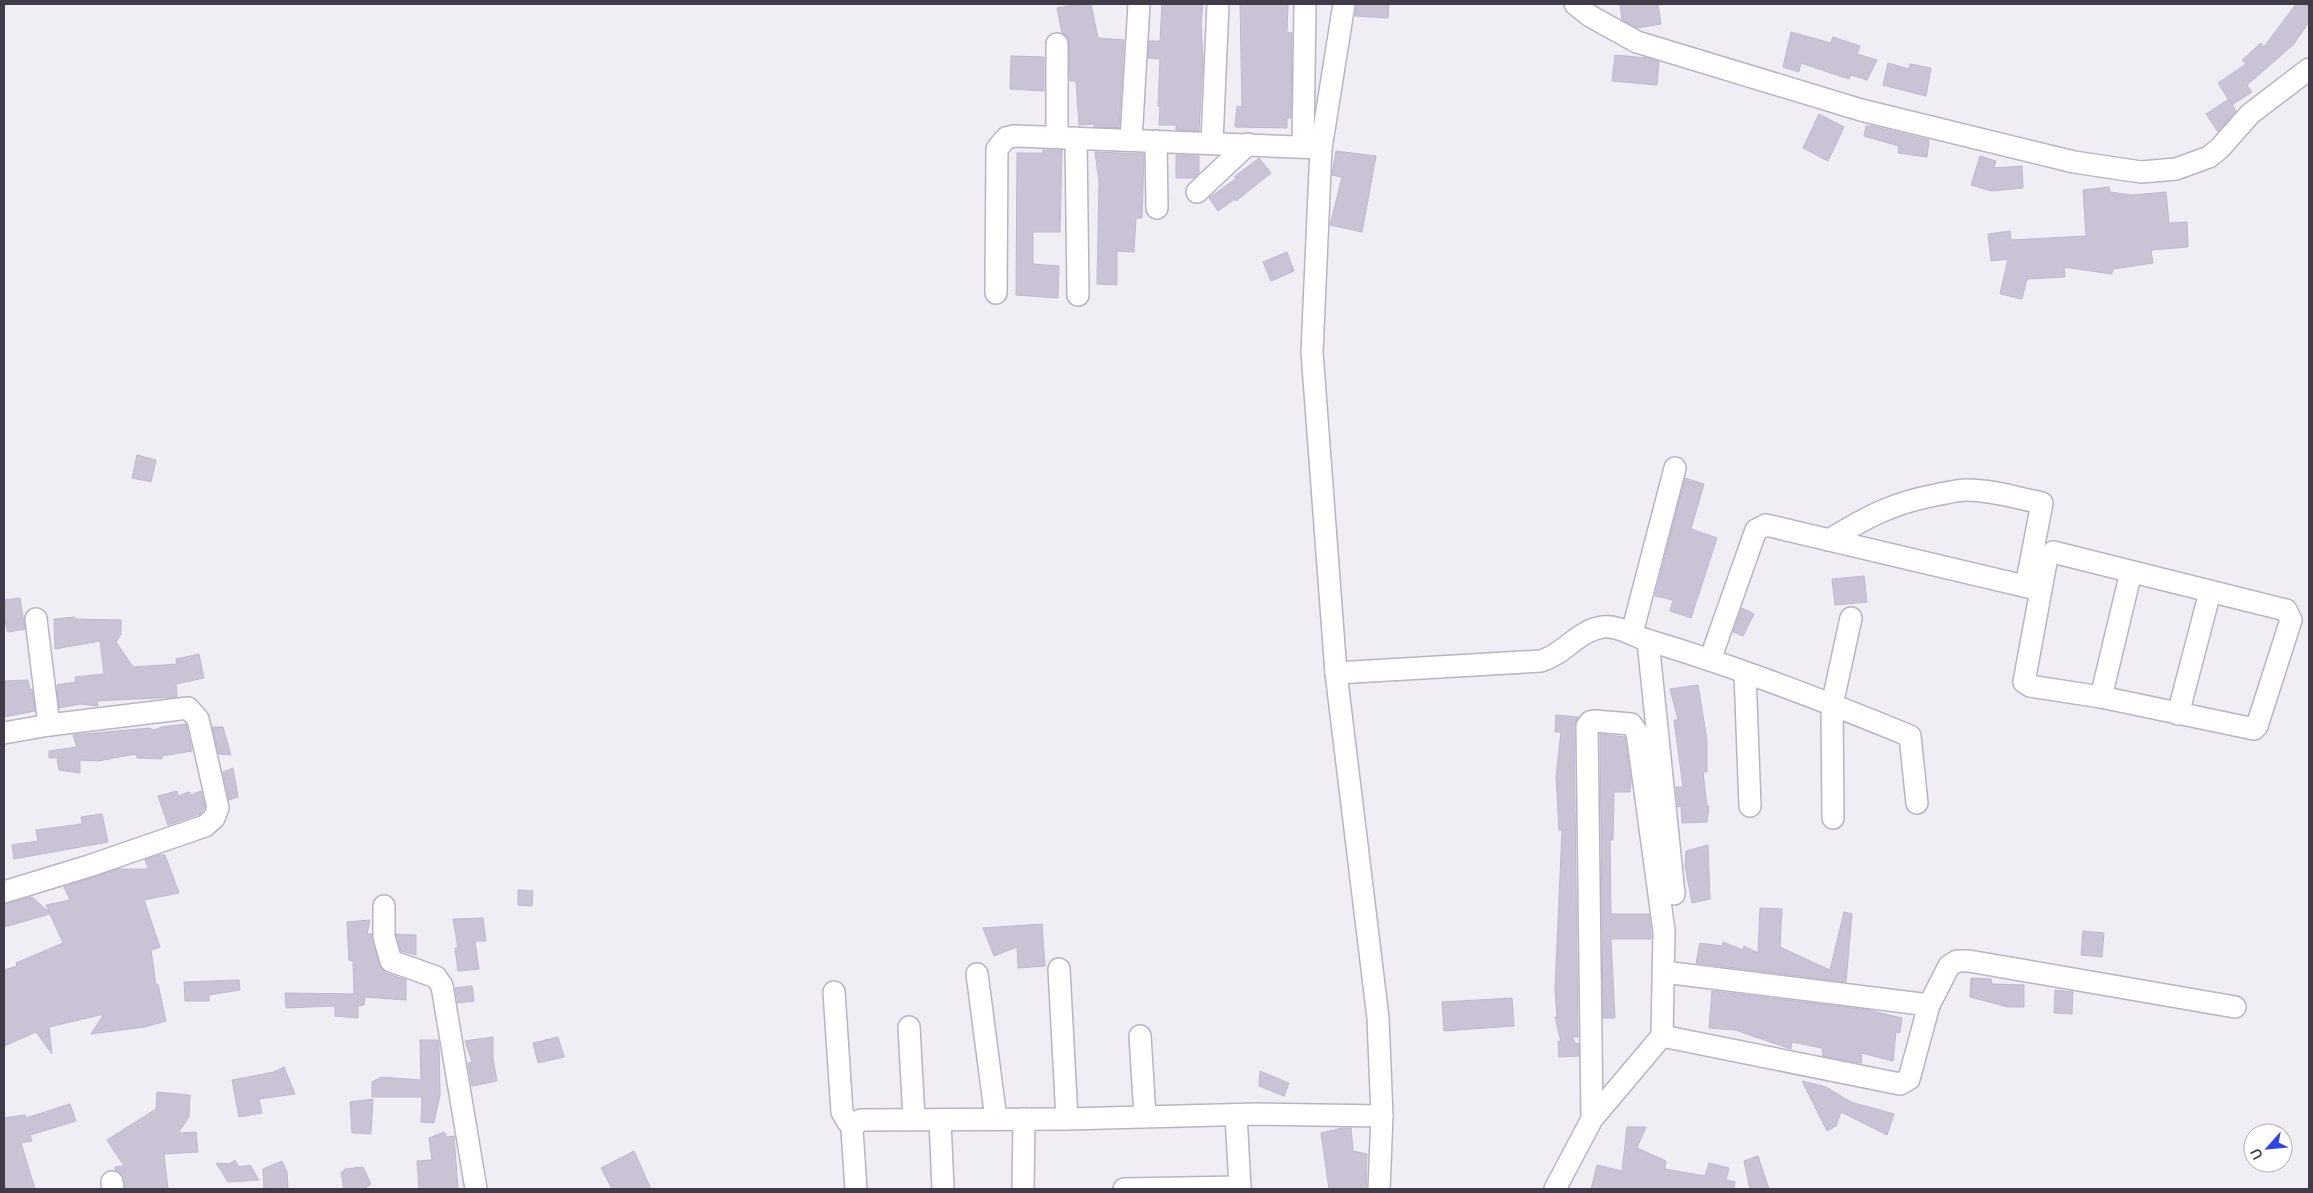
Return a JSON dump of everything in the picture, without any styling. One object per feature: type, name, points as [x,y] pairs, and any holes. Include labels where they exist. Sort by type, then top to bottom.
[{"type":"street","points":[[1131,140],[1139,4]]},
{"type":"street","points":[[1212,142],[1218,4]]},
{"type":"street","points":[[1305,4],[1312,148],[1312,352],[1336,673],[1378,1018],[1382,1116],[1379,1189]]},
{"type":"street","points":[[1312,148],[1344,4]]},
{"type":"street","points":[[1575,4],[1590,16],[1637,42],[1861,110],[2074,162],[2141,172],[2176,169],[2209,157],[2220,148],[2250,114],[2309,69]]},
{"type":"street","points":[[1057,44],[1078,295]]},
{"type":"street","points":[[996,294],[997,149],[1006,138],[1014,136],[1212,142],[1312,148]]},
{"type":"street","points":[[1156,141],[1157,208]]},
{"type":"street","points":[[1198,192],[1248,144]]},
{"type":"street","points":[[1555,1189],[1592,1119],[1662,1036],[1672,973],[1674,892],[1640,637],[1675,468]]},
{"type":"street","points":[[1829,540],[1882,509],[1912,499],[1965,490],[2042,503],[2033,588],[2024,682],[2030,686],[2102,697],[2254,729],[2257,726],[2290,620],[2286,610],[2053,552],[2047,557],[2033,588]]},
{"type":"street","points":[[1710,660],[1756,530],[1766,525],[2033,588]]},
{"type":"street","points":[[2102,697],[2131,572]]},
{"type":"street","points":[[2178,714],[2210,592]]},
{"type":"street","points":[[1834,818],[1832,704],[1851,618]]},
{"type":"street","points":[[36,619],[49,725]]},
{"type":"street","points":[[1336,673],[1541,661],[1552,658],[1576,638],[1597,628],[1607,627],[1710,660],[1832,704],[1910,736],[1917,803]]},
{"type":"street","points":[[1745,673],[1750,806]]},
{"type":"street","points":[[4,733],[49,725],[188,708],[198,719],[218,808],[214,818],[205,826],[46,880],[4,892]]},
{"type":"street","points":[[1592,1119],[1587,726],[1590,722],[1631,724],[1637,732],[1664,931],[1672,973]]},
{"type":"street","points":[[384,906],[384,938],[391,961],[436,977],[442,986],[476,1189]]},
{"type":"street","points":[[1662,1036],[1900,1084],[1909,1079],[1929,1005],[1948,966],[1957,961],[1969,960],[2235,1007]]},
{"type":"street","points":[[1059,969],[1067,1119]]},
{"type":"street","points":[[1672,973],[1929,1005]]},
{"type":"street","points":[[977,974],[996,1119]]},
{"type":"street","points":[[834,992],[842,1112],[847,1121],[853,1126],[856,1189]]},
{"type":"street","points":[[909,1027],[914,1119]]},
{"type":"street","points":[[1140,1036],[1145,1116]]},
{"type":"street","points":[[853,1126],[861,1120],[1067,1119],[1236,1115],[1382,1116]]},
{"type":"street","points":[[1124,1189],[1240,1186],[1236,1115]]},
{"type":"street","points":[[1023,1189],[1024,1119]]},
{"type":"street","points":[[940,1120],[943,1189]]},
{"type":"building","points":[[1091,4],[1098,38],[1124,40],[1119,128],[1094,127],[1094,124],[1079,125],[1076,81],[1070,81],[1068,37],[1062,33],[1057,8]]},
{"type":"building","points":[[1162,4],[1203,4],[1201,23],[1203,59],[1199,131],[1176,130],[1176,125],[1159,125],[1160,59],[1148,58],[1149,41],[1160,41]]},
{"type":"building","points":[[1240,4],[1288,4],[1287,32],[1292,33],[1291,118],[1287,118],[1287,128],[1235,127],[1237,106],[1242,107]]},
{"type":"building","points":[[1356,4],[1389,4],[1388,18],[1355,16]]},
{"type":"building","points":[[1620,4],[1658,4],[1661,24],[1637,28],[1622,20]]},
{"type":"building","points":[[2296,4],[2309,4],[2309,22],[2293,45],[2247,85],[2252,92],[2232,105],[2218,83],[2246,64],[2242,60],[2261,43],[2264,47]]},
{"type":"building","points":[[1791,32],[1831,43],[1833,37],[1860,46],[1857,54],[1877,60],[1867,80],[1851,75],[1849,79],[1801,63],[1799,72],[1783,67]]},
{"type":"building","points":[[1615,55],[1648,58],[1659,62],[1657,85],[1612,81]]},
{"type":"building","points":[[1011,56],[1044,57],[1044,91],[1010,89]]},
{"type":"building","points":[[1888,63],[1909,69],[1910,64],[1931,68],[1926,96],[1883,85]]},
{"type":"building","points":[[2229,99],[2236,111],[2218,132],[2206,114]]},
{"type":"building","points":[[1819,114],[1844,127],[1828,161],[1803,148]]},
{"type":"building","points":[[1866,126],[1929,140],[1927,157],[1898,153],[1899,146],[1864,136]]},
{"type":"building","points":[[1043,150],[1062,150],[1060,232],[1033,232],[1033,264],[1059,266],[1058,298],[1016,295],[1017,153],[1043,153]]},
{"type":"building","points":[[1336,151],[1376,156],[1362,232],[1330,225],[1342,177],[1332,175]]},
{"type":"building","points":[[1095,152],[1144,154],[1142,218],[1136,218],[1134,252],[1117,251],[1117,285],[1097,284],[1099,182]]},
{"type":"building","points":[[1176,155],[1199,156],[1199,173],[1194,178],[1176,178]]},
{"type":"building","points":[[1980,156],[1996,161],[1994,168],[2022,166],[2023,188],[1991,191],[1971,185]]},
{"type":"building","points":[[1259,158],[1271,173],[1236,201],[1235,199],[1218,211],[1209,198],[1238,177],[1234,177]]},
{"type":"building","points":[[2109,187],[2110,192],[2132,195],[2166,192],[2169,223],[2187,222],[2188,247],[2151,250],[2153,263],[2113,269],[2112,274],[2064,267],[2065,277],[2027,279],[2022,299],[2000,294],[2008,259],[1991,261],[1988,234],[2010,231],[2011,240],[2086,236],[2083,190]]},
{"type":"building","points":[[1287,252],[1294,271],[1271,281],[1263,262]]},
{"type":"building","points":[[137,455],[156,460],[151,482],[132,478]]},
{"type":"building","points":[[1685,478],[1704,484],[1691,529],[1717,538],[1691,618],[1670,611],[1673,600],[1655,596]]},
{"type":"building","points":[[1864,576],[1867,602],[1835,605],[1832,579]]},
{"type":"building","points":[[20,598],[25,629],[8,632],[4,618],[4,600]]},
{"type":"building","points":[[1742,608],[1754,614],[1743,636],[1733,632]]},
{"type":"building","points":[[75,617],[75,619],[121,620],[121,634],[116,642],[133,667],[177,664],[176,659],[199,654],[204,678],[176,684],[177,697],[97,701],[98,706],[80,704],[59,708],[57,685],[76,682],[75,677],[104,674],[100,641],[55,649],[54,619]]},
{"type":"building","points":[[28,680],[30,690],[32,689],[35,711],[4,717],[4,681]]},
{"type":"building","points":[[1698,685],[1707,740],[1707,772],[1703,772],[1707,806],[1709,806],[1707,822],[1682,823],[1681,806],[1678,807],[1676,787],[1683,787],[1674,720],[1678,720],[1670,689]]},
{"type":"building","points":[[1556,715],[1578,717],[1574,726],[1578,1037],[1572,1037],[1575,1043],[1579,1044],[1579,1056],[1559,1057],[1558,1041],[1561,1042],[1555,1017],[1557,1017],[1555,990],[1562,830],[1559,830],[1556,776],[1561,732],[1555,732]]},
{"type":"building","points":[[186,724],[192,751],[162,756],[162,759],[137,758],[136,754],[98,761],[80,760],[80,773],[59,770],[57,758],[49,758],[49,751],[77,747],[73,735],[149,728],[154,730]]},
{"type":"building","points":[[212,727],[223,727],[231,755],[219,754]]},
{"type":"building","points":[[1600,734],[1625,737],[1631,782],[1630,792],[1614,792],[1613,840],[1610,840],[1611,914],[1649,914],[1651,932],[1651,939],[1611,939],[1615,1018],[1603,1018]]},
{"type":"building","points":[[233,768],[238,797],[229,800],[223,772]]},
{"type":"building","points":[[177,791],[178,796],[189,792],[191,795],[201,791],[205,807],[200,814],[168,825],[158,796]]},
{"type":"building","points":[[102,814],[108,842],[14,859],[12,845],[38,841],[36,830],[82,824],[81,817]]},
{"type":"building","points":[[1708,845],[1710,899],[1692,903],[1685,866],[1686,851]]},
{"type":"building","points":[[165,855],[179,893],[144,900],[160,947],[151,950],[156,985],[158,984],[166,1021],[145,1027],[91,1034],[104,1014],[49,1027],[52,1054],[36,1032],[4,1046],[4,970],[17,966],[16,963],[63,943],[50,914],[4,927],[4,904],[32,897],[49,912],[46,905],[70,900],[64,887],[118,869],[149,869],[145,860]]},
{"type":"building","points":[[518,890],[533,891],[532,906],[518,905]]},
{"type":"building","points":[[1760,908],[1782,909],[1780,947],[1830,970],[1844,912],[1852,914],[1846,982],[1696,963],[1700,943],[1722,946],[1723,942],[1743,950],[1744,946],[1758,953]]},
{"type":"building","points":[[483,918],[486,941],[475,941],[479,969],[458,971],[455,948],[458,948],[453,919]]},
{"type":"building","points":[[370,920],[367,934],[372,934],[379,965],[386,973],[406,980],[406,1000],[365,997],[364,1005],[358,1006],[358,1018],[335,1016],[335,1006],[286,1008],[285,993],[354,994],[353,961],[349,960],[347,922]]},
{"type":"building","points":[[1042,924],[1045,966],[1018,968],[1017,947],[994,956],[983,928]]},
{"type":"building","points":[[2083,931],[2104,933],[2102,957],[2081,955]]},
{"type":"building","points":[[396,934],[416,935],[416,955],[401,951]]},
{"type":"building","points":[[1971,978],[1991,979],[1992,984],[2024,985],[2024,1007],[2008,1007],[1970,997]]},
{"type":"building","points":[[239,980],[240,990],[209,995],[209,1001],[185,1001],[184,982]]},
{"type":"building","points":[[472,986],[474,1001],[458,1003],[455,988]]},
{"type":"building","points":[[2055,990],[2073,992],[2072,1014],[2054,1013]]},
{"type":"building","points":[[1712,991],[1868,1010],[1902,1018],[1900,1033],[1896,1032],[1893,1061],[1861,1053],[1862,1063],[1854,1062],[1823,1056],[1822,1048],[1792,1042],[1791,1049],[1735,1030],[1709,1028]]},
{"type":"building","points":[[1512,998],[1514,1026],[1444,1031],[1442,1002]]},
{"type":"building","points":[[493,1037],[493,1058],[497,1081],[472,1086],[468,1063],[472,1062],[465,1041]]},
{"type":"building","points":[[558,1037],[564,1057],[538,1063],[533,1043]]},
{"type":"building","points":[[420,1040],[438,1040],[439,1045],[440,1095],[434,1123],[421,1122],[422,1097],[372,1097],[372,1082],[381,1077],[421,1080]]},
{"type":"building","points":[[284,1067],[295,1094],[259,1099],[262,1113],[239,1117],[232,1080],[274,1072]]},
{"type":"building","points":[[1260,1071],[1289,1083],[1284,1096],[1259,1086]]},
{"type":"building","points":[[1802,1081],[1826,1087],[1851,1102],[1894,1114],[1887,1135],[1841,1112],[1836,1126],[1827,1131]]},
{"type":"building","points":[[157,1092],[190,1095],[189,1117],[178,1133],[196,1132],[198,1152],[164,1154],[168,1189],[125,1189],[122,1175],[115,1170],[115,1167],[124,1166],[107,1140],[156,1109]]},
{"type":"building","points":[[373,1099],[371,1134],[352,1133],[350,1102]]},
{"type":"building","points":[[70,1104],[76,1121],[30,1135],[32,1141],[21,1143],[35,1189],[4,1189],[4,1118],[25,1115],[26,1118]]},
{"type":"building","points":[[1627,1127],[1646,1127],[1637,1148],[1666,1161],[1665,1169],[1705,1176],[1709,1163],[1729,1168],[1726,1180],[1735,1182],[1734,1189],[1591,1189],[1597,1165],[1622,1171]]},
{"type":"building","points":[[1351,1128],[1353,1151],[1367,1154],[1366,1189],[1329,1189],[1321,1133]]},
{"type":"building","points":[[444,1132],[447,1137],[454,1136],[458,1189],[419,1189],[417,1161],[432,1160],[429,1138]]},
{"type":"building","points":[[634,1151],[651,1189],[612,1189],[601,1168]]},
{"type":"building","points":[[1758,1156],[1769,1189],[1750,1189],[1744,1161]]},
{"type":"building","points":[[235,1160],[239,1167],[250,1165],[259,1180],[228,1182],[216,1163],[229,1164]]},
{"type":"building","points":[[282,1161],[287,1172],[288,1189],[264,1189],[263,1169]]},
{"type":"building","points":[[363,1167],[371,1184],[364,1189],[344,1189],[341,1173],[345,1169]]}]
